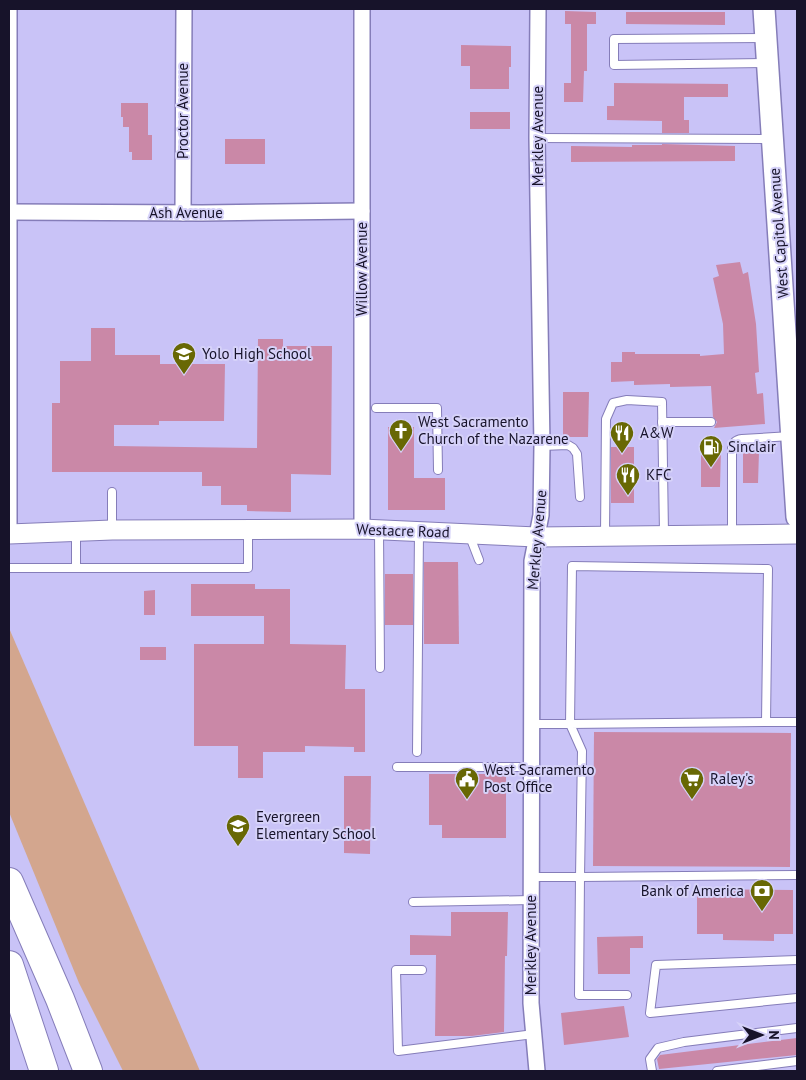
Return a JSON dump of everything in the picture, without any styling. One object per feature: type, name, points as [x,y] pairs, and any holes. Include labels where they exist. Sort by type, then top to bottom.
[{"type":"highway","points":[[9,882],[60,1000],[88,1071]]},
{"type":"highway","points":[[9,965],[44,1071]]},
{"type":"highway","points":[[60,1000],[104,1071]]},
{"type":"main road","name":"West Capitol Avenue","points":[[764,9],[797,516]]},
{"type":"street","points":[[9,9],[9,534]]},
{"type":"street","name":"Proctor Avenue","points":[[183,213],[184,9]]},
{"type":"street","name":"Willow Avenue","points":[[362,9],[362,211],[370,530]]},
{"type":"street","name":"Merkley Avenue","points":[[537,1071],[531,1002],[531,900],[532,561],[542,515],[537,138],[538,9]]},
{"type":"street","name":"Ash Avenue","points":[[10,212],[362,211]]},
{"type":"street","name":"Westacre Road","points":[[9,534],[112,530],[370,530],[537,537],[797,534]]},
{"type":"lane","points":[[766,38],[614,39],[614,64],[768,63]]},
{"type":"lane","points":[[537,138],[773,139]]},
{"type":"lane","points":[[605,536],[606,419],[613,403],[626,400],[662,402],[664,535]]},
{"type":"lane","points":[[376,408],[437,408],[438,470]]},
{"type":"lane","points":[[662,422],[711,422]]},
{"type":"lane","points":[[732,534],[732,448],[734,442],[742,439],[792,436]]},
{"type":"lane","points":[[542,446],[568,445],[573,448],[577,454],[580,497]]},
{"type":"lane","points":[[112,492],[112,530]]},
{"type":"lane","points":[[9,568],[248,568],[248,530]]},
{"type":"lane","points":[[370,530],[380,668]]},
{"type":"lane","points":[[76,532],[76,568]]},
{"type":"lane","points":[[417,752],[419,532]]},
{"type":"lane","points":[[469,534],[479,560]]},
{"type":"lane","points":[[628,995],[579,994],[582,751],[570,724],[572,566],[768,569],[766,722]]},
{"type":"lane","points":[[532,724],[797,722]]},
{"type":"lane","points":[[397,767],[532,767]]},
{"type":"lane","points":[[532,877],[797,875]]},
{"type":"lane","points":[[413,902],[531,900]]},
{"type":"lane","points":[[797,960],[656,965],[650,1013],[797,998]]},
{"type":"lane","points":[[422,970],[396,970],[398,1051],[534,1034]]},
{"type":"lane","points":[[652,1071],[650,1059],[658,1048],[684,1042],[797,1028]]},
{"type":"lane","points":[[717,1071],[797,1061]]},
{"type":"shaded area","points":[[9,628],[200,1071],[123,1071],[79,983],[9,812]]},
{"type":"building","points":[[565,11],[596,12],[596,24],[587,24],[587,71],[584,71],[583,102],[564,102],[564,83],[571,83],[571,24],[565,24]]},
{"type":"building","points":[[626,12],[725,12],[725,25],[626,24]]},
{"type":"building","points":[[461,45],[511,46],[509,89],[470,89],[470,66],[461,66]]},
{"type":"building","points":[[614,83],[728,84],[728,97],[684,97],[684,120],[689,120],[689,133],[662,133],[662,121],[607,120],[607,106],[614,106]]},
{"type":"building","points":[[121,103],[148,103],[148,135],[152,135],[152,160],[132,160],[132,152],[129,152],[129,127],[123,127]]},
{"type":"building","points":[[470,112],[510,112],[510,129],[470,129]]},
{"type":"building","points":[[225,139],[265,139],[265,164],[225,164]]},
{"type":"building","points":[[632,145],[735,146],[735,161],[571,162],[571,146],[632,147]]},
{"type":"building","points":[[740,262],[743,274],[748,272],[756,324],[759,372],[755,373],[757,394],[763,393],[765,424],[714,428],[717,422],[713,417],[711,386],[670,387],[670,384],[634,385],[634,381],[611,382],[611,362],[622,362],[622,352],[635,352],[635,354],[700,354],[700,356],[724,354],[723,324],[713,278],[719,276],[716,265]]},
{"type":"building","points":[[91,328],[115,328],[115,355],[160,355],[160,364],[225,364],[224,421],[159,421],[159,425],[114,425],[114,446],[257,448],[258,339],[283,339],[283,346],[332,346],[331,475],[291,474],[291,512],[247,511],[247,505],[221,505],[221,486],[202,486],[202,472],[52,472],[52,403],[60,403],[60,361],[91,361]]},
{"type":"building","points":[[563,392],[589,392],[588,437],[563,437]]},
{"type":"building","name":"West Sacramento Church of the Nazarene","points":[[388,427],[414,427],[414,478],[445,478],[445,510],[388,510]]},
{"type":"building","points":[[611,447],[634,447],[634,503],[611,503]]},
{"type":"building","name":"Sinclair","points":[[701,449],[721,449],[720,487],[701,487]]},
{"type":"building","points":[[743,451],[759,451],[758,483],[743,483]]},
{"type":"building","points":[[424,562],[458,562],[459,644],[424,644]]},
{"type":"building","points":[[385,574],[413,574],[413,625],[385,625]]},
{"type":"building","points":[[191,584],[255,584],[255,589],[290,589],[290,644],[346,645],[345,689],[365,689],[365,752],[354,752],[354,747],[305,746],[305,752],[263,752],[263,778],[238,778],[238,746],[194,746],[194,644],[264,644],[264,616],[191,616]]},
{"type":"building","points":[[155,590],[155,615],[144,615],[144,591]]},
{"type":"building","points":[[140,647],[166,647],[166,660],[140,660]]},
{"type":"building","name":"Raley's","points":[[594,732],[791,733],[790,867],[593,866]]},
{"type":"building","name":"West Sacramento Post Office","points":[[429,774],[506,774],[506,838],[442,838],[442,825],[429,825]]},
{"type":"building","points":[[344,776],[371,776],[370,854],[344,853]]},
{"type":"building","points":[[697,889],[793,890],[793,934],[774,934],[774,941],[723,940],[723,934],[697,934]]},
{"type":"building","points":[[451,912],[508,912],[507,956],[505,956],[504,1032],[472,1036],[435,1036],[436,955],[410,955],[410,935],[451,936]]},
{"type":"building","points":[[643,936],[643,948],[630,948],[630,974],[598,974],[597,937]]},
{"type":"building","points":[[624,1006],[629,1037],[564,1045],[561,1013]]},
{"type":"building","points":[[797,1038],[797,1055],[659,1069],[657,1059],[660,1055]]},
{"type":"place","name":"Yolo High School","points":[[184,375]]},
{"type":"place","name":"West Sacramento Church of the Nazarene","points":[[401,452]]},
{"type":"place","name":"A&W","points":[[622,454]]},
{"type":"place","name":"Sinclair","points":[[711,468]]},
{"type":"place","name":"KFC","points":[[628,496]]},
{"type":"place","name":"West Sacramento Post Office","points":[[467,800]]},
{"type":"place","name":"Raley's","points":[[692,800]]},
{"type":"place","name":"Evergreen Elementary School","points":[[238,847]]},
{"type":"place","name":"Bank of America","points":[[762,912]]}]
